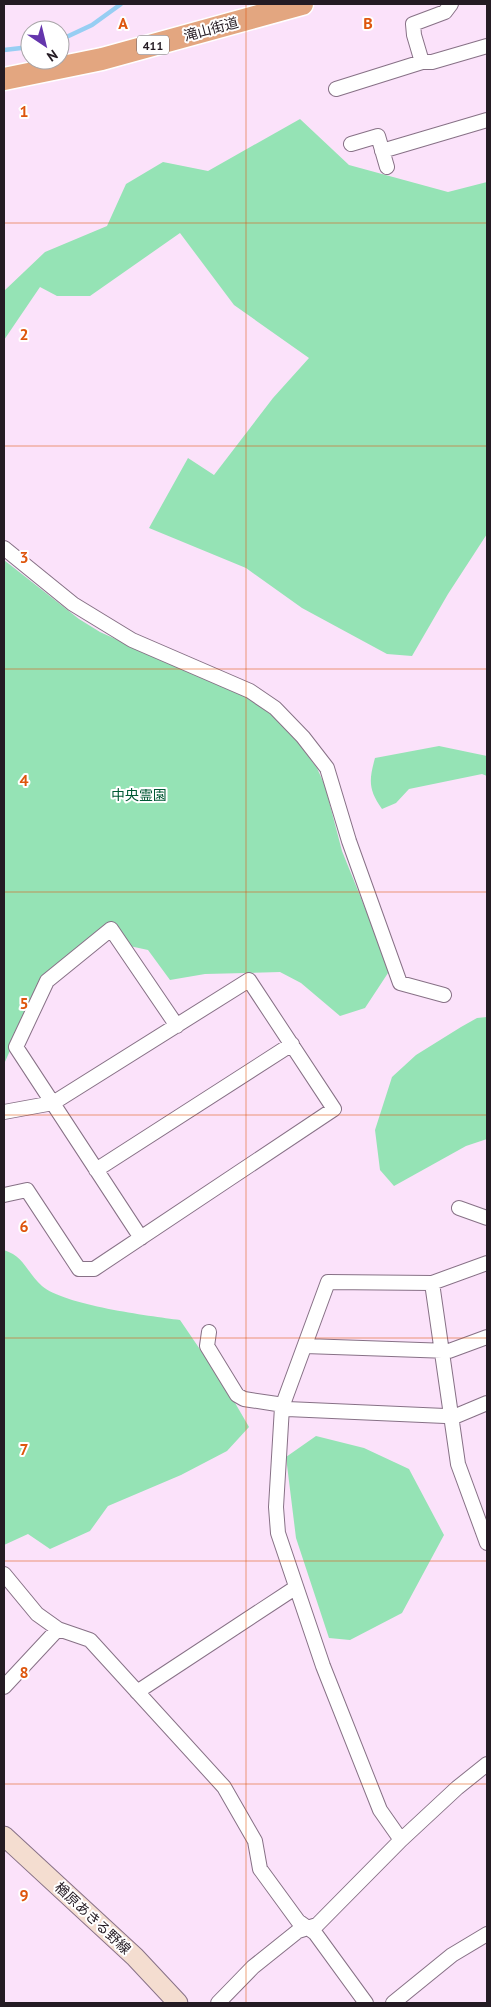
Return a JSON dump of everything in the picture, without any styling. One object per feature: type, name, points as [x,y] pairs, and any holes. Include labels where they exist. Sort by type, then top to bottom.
[{"type":"highway","name":"滝山街道","points":[[4,79],[102,60],[272,8],[302,4]]},
{"type":"main road","name":"楢原あきる野線","points":[[4,1836],[135,1957],[178,2003]]},
{"type":"street","points":[[422,62],[414,35],[414,24],[445,12],[451,4]]},
{"type":"street","points":[[336,90],[422,62],[432,62],[487,46]]},
{"type":"street","points":[[382,151],[487,120]]},
{"type":"street","points":[[351,144],[378,136],[386,167]]},
{"type":"street","points":[[4,548],[72,604],[132,640],[250,691],[275,708],[303,737],[327,768],[349,841],[400,983],[444,995]]},
{"type":"street","points":[[141,1238],[16,1047],[47,981],[111,929],[177,1026]]},
{"type":"street","points":[[4,1112],[53,1104],[249,980],[334,1109],[94,1269],[79,1269],[27,1190],[4,1195]]},
{"type":"street","points":[[96,1170],[292,1044]]},
{"type":"street","points":[[459,1208],[487,1218]]},
{"type":"street","points":[[400,1840],[380,1810],[323,1666],[295,1588],[278,1533],[276,1507],[282,1407],[328,1282],[432,1283],[487,1263]]},
{"type":"street","points":[[432,1283],[458,1464],[487,1543]]},
{"type":"street","points":[[209,1332],[207,1346],[237,1394],[244,1399],[276,1404],[282,1407],[450,1416],[456,1416],[487,1403]]},
{"type":"street","points":[[305,1346],[441,1352],[449,1351],[487,1337]]},
{"type":"street","points":[[4,1574],[37,1614],[58,1629],[90,1640],[224,1787],[255,1841],[260,1869],[298,1921],[315,1933],[366,2003]]},
{"type":"street","points":[[137,1692],[295,1588]]},
{"type":"street","points":[[4,1687],[58,1629]]},
{"type":"street","points":[[218,2003],[253,1967],[298,1931],[317,1925],[400,1840],[457,1788],[487,1764]]},
{"type":"street","points":[[393,2003],[452,1955],[487,1934]]},
{"type":"green space","points":[[300,119],[349,165],[448,192],[487,182],[487,534],[448,594],[412,656],[387,654],[302,608],[246,568],[149,528],[188,458],[214,475],[273,398],[309,358],[234,305],[180,233],[90,296],[57,296],[40,287],[4,340],[4,291],[45,252],[107,226],[126,184],[163,162],[208,171]]},
{"type":"green space","name":"中央霊園","points":[[4,560],[79,619],[100,632],[245,695],[272,715],[294,737],[317,768],[325,786],[342,851],[390,970],[365,1008],[340,1016],[301,983],[280,972],[205,974],[170,980],[148,950],[125,945],[113,925],[43,977],[4,1064]]},
{"type":"green space","points":[[439,746],[487,756],[487,776],[482,774],[409,789],[396,803],[382,809],[374,796],[371,784],[375,758]]},
{"type":"green space","points":[[487,1017],[487,1139],[466,1146],[394,1186],[380,1170],[375,1130],[392,1077],[416,1055],[477,1018]]},
{"type":"green space","points":[[4,1250],[17,1257],[42,1286],[68,1299],[108,1309],[180,1320],[227,1389],[249,1427],[227,1451],[181,1475],[108,1506],[90,1531],[50,1549],[28,1534],[4,1545]]},
{"type":"green space","points":[[316,1436],[364,1448],[409,1469],[444,1535],[402,1613],[350,1640],[329,1638],[296,1538],[286,1457]]},
{"type":"waterway","points":[[70,35],[92,25],[121,4]]},
{"type":"waterway","points":[[4,50],[20,48]]}]
